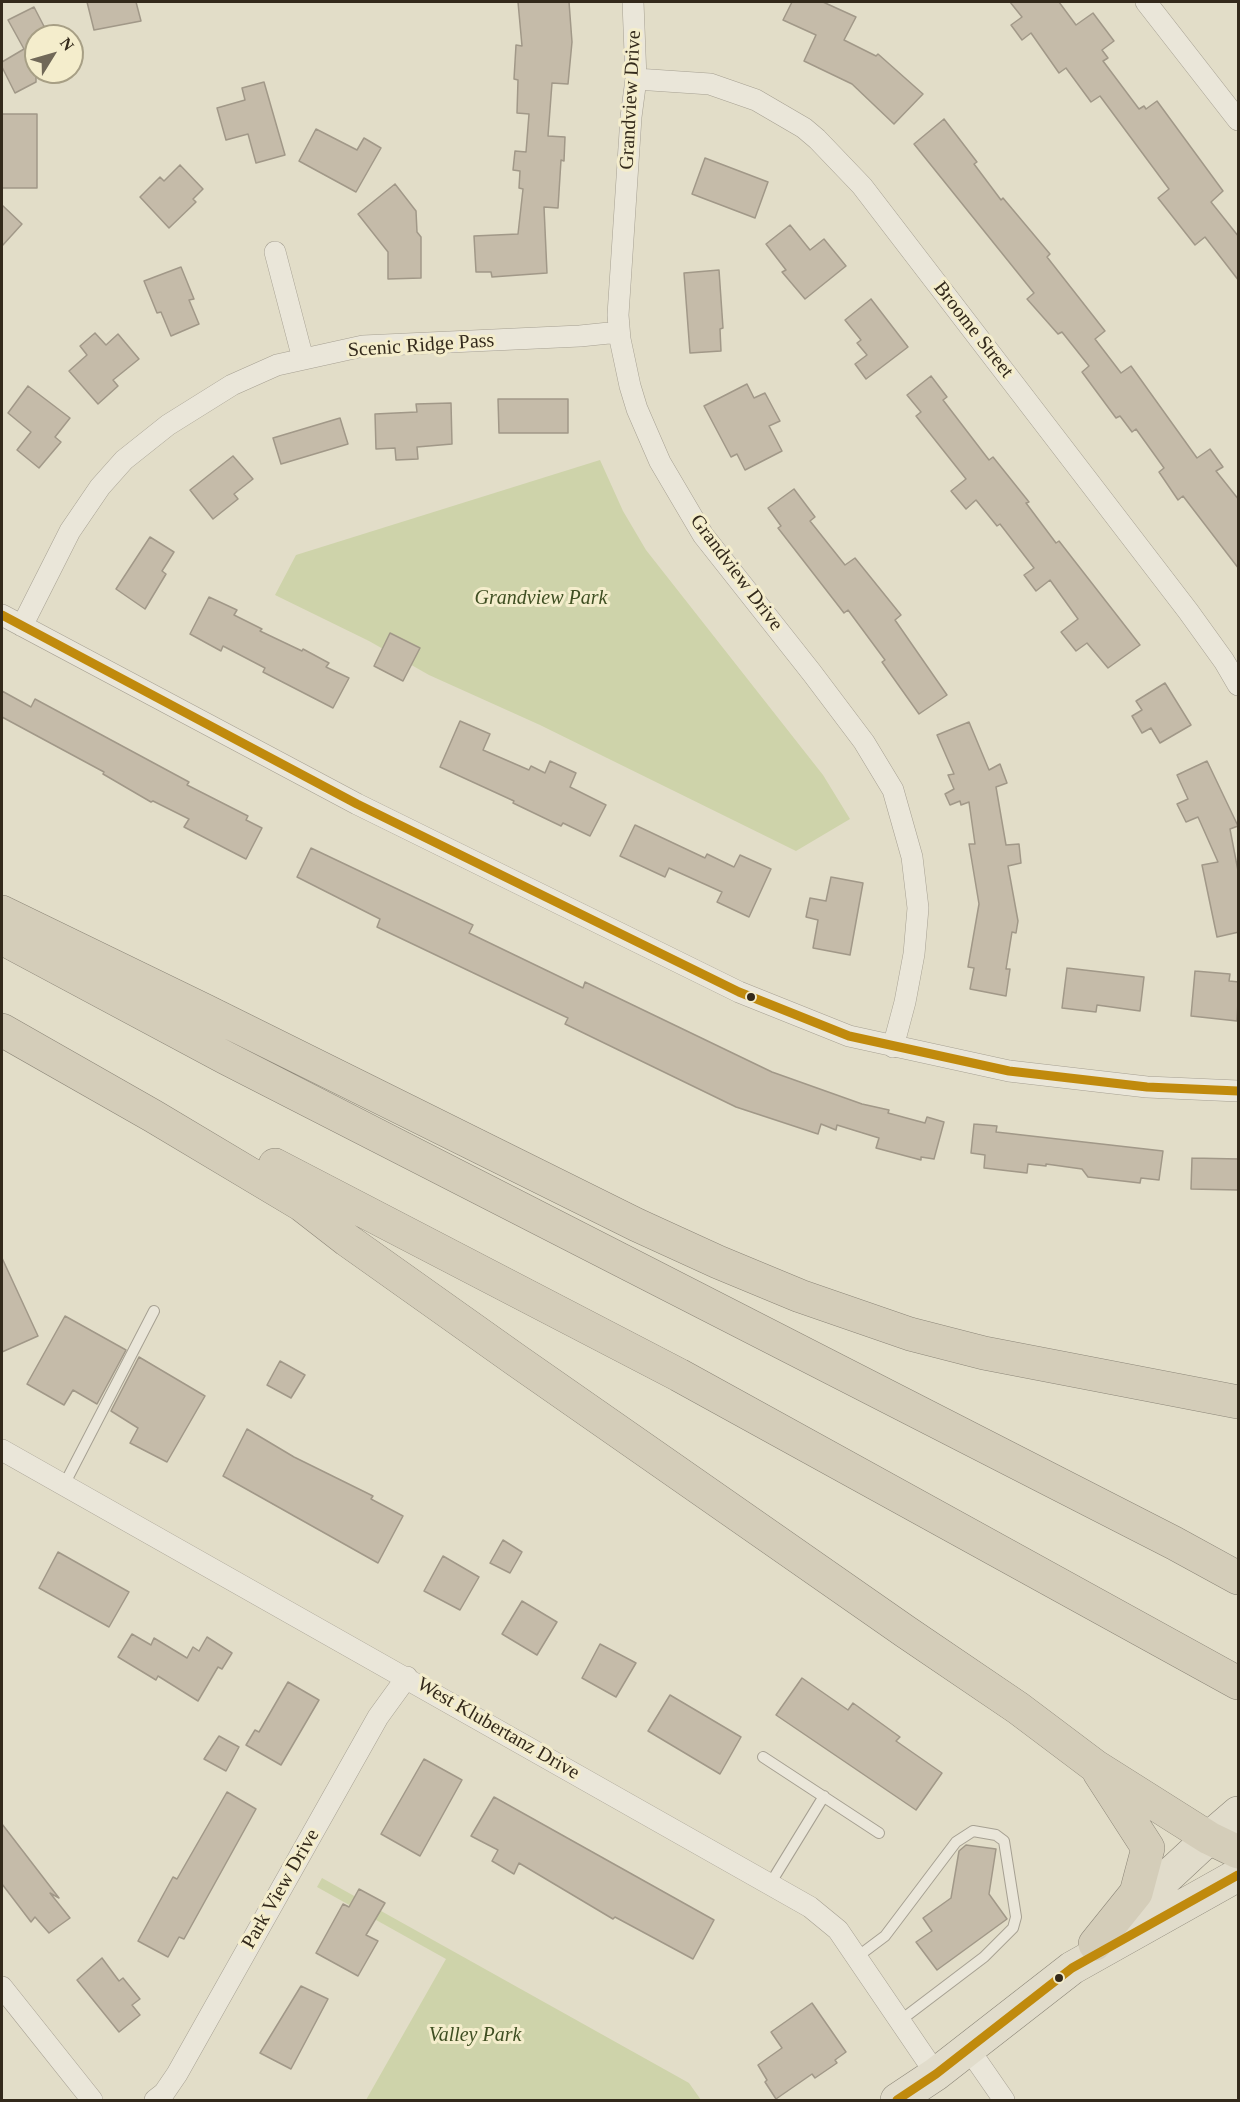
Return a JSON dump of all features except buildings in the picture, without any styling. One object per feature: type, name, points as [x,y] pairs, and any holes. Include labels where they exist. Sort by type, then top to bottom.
[{"type":"highway","points":[[2,912],[637,1225],[800,1296],[910,1334],[984,1353],[1239,1402]]},
{"type":"highway","points":[[2,938],[226,1058],[1239,1578]]},
{"type":"highway","points":[[2,1025],[680,1375],[1239,1683]]},
{"type":"highway","points":[[2,1030],[302,1205],[347,1240],[507,1353],[1018,1708],[1095,1766],[1209,1838],[1239,1852]]},
{"type":"highway","points":[[1095,1766],[1148,1848],[1136,1893],[1095,1944]]},
{"type":"main road","points":[[1072,1968],[1209,1838],[1239,1814]]},
{"type":"main road","points":[[897,2100],[936,2074],[1072,1968],[1239,1875]]},
{"type":"street","name":"Grandview Drive","points":[[633,2],[636,79],[631,117],[618,315],[619,332],[630,386],[637,409],[660,462],[703,534],[864,742],[893,790],[912,857],[918,908],[914,954],[905,1002],[892,1047]]},
{"type":"street","points":[[1146,2],[1239,120]]},
{"type":"street","name":"Broome Street","points":[[636,79],[710,84],[756,100],[804,128],[817,139],[862,186],[1188,611],[1239,685]]},
{"type":"street","points":[[275,252],[303,359]]},
{"type":"street","name":"Scenic Ridge Pass","points":[[22,626],[70,531],[100,487],[124,460],[168,425],[232,385],[277,365],[363,346],[580,336],[619,332]]},
{"type":"street","points":[[2,615],[357,804],[739,992],[849,1036],[1009,1071],[1147,1087],[1239,1091]]},
{"type":"street","name":"West Klubertanz Drive","points":[[2,1449],[810,1907],[837,1930],[936,2074]]},
{"type":"street","name":"Park View Drive","points":[[155,2100],[177,2074],[378,1717],[407,1677]]},
{"type":"street","points":[[2,1987],[92,2100]]},
{"type":"street","points":[[968,2048],[1004,2100]]},
{"type":"lane","points":[[64,1485],[154,1311]]},
{"type":"lane","points":[[763,1756],[879,1833]]},
{"type":"lane","points":[[770,1884],[824,1796]]},
{"type":"lane","points":[[857,1957],[885,1936],[956,1842],[973,1832],[996,1835],[1004,1841],[1016,1917],[1013,1928],[984,1957],[901,2020]]},
{"type":"green space","name":"Grandview Park","points":[[600,460],[623,511],[646,550],[823,775],[850,819],[796,851],[540,725],[429,675],[369,641],[275,595],[296,555]]},
{"type":"green space","name":"Valley Park","points":[[322,1878],[689,2083],[701,2100],[366,2100],[446,1959],[317,1887]]},
{"type":"transit line","points":[[2,615],[357,804],[739,992],[849,1036],[1009,1071],[1147,1087],[1238,1091]]},
{"type":"transit line","points":[[897,2100],[936,2074],[1072,1968],[1238,1875]]}]
